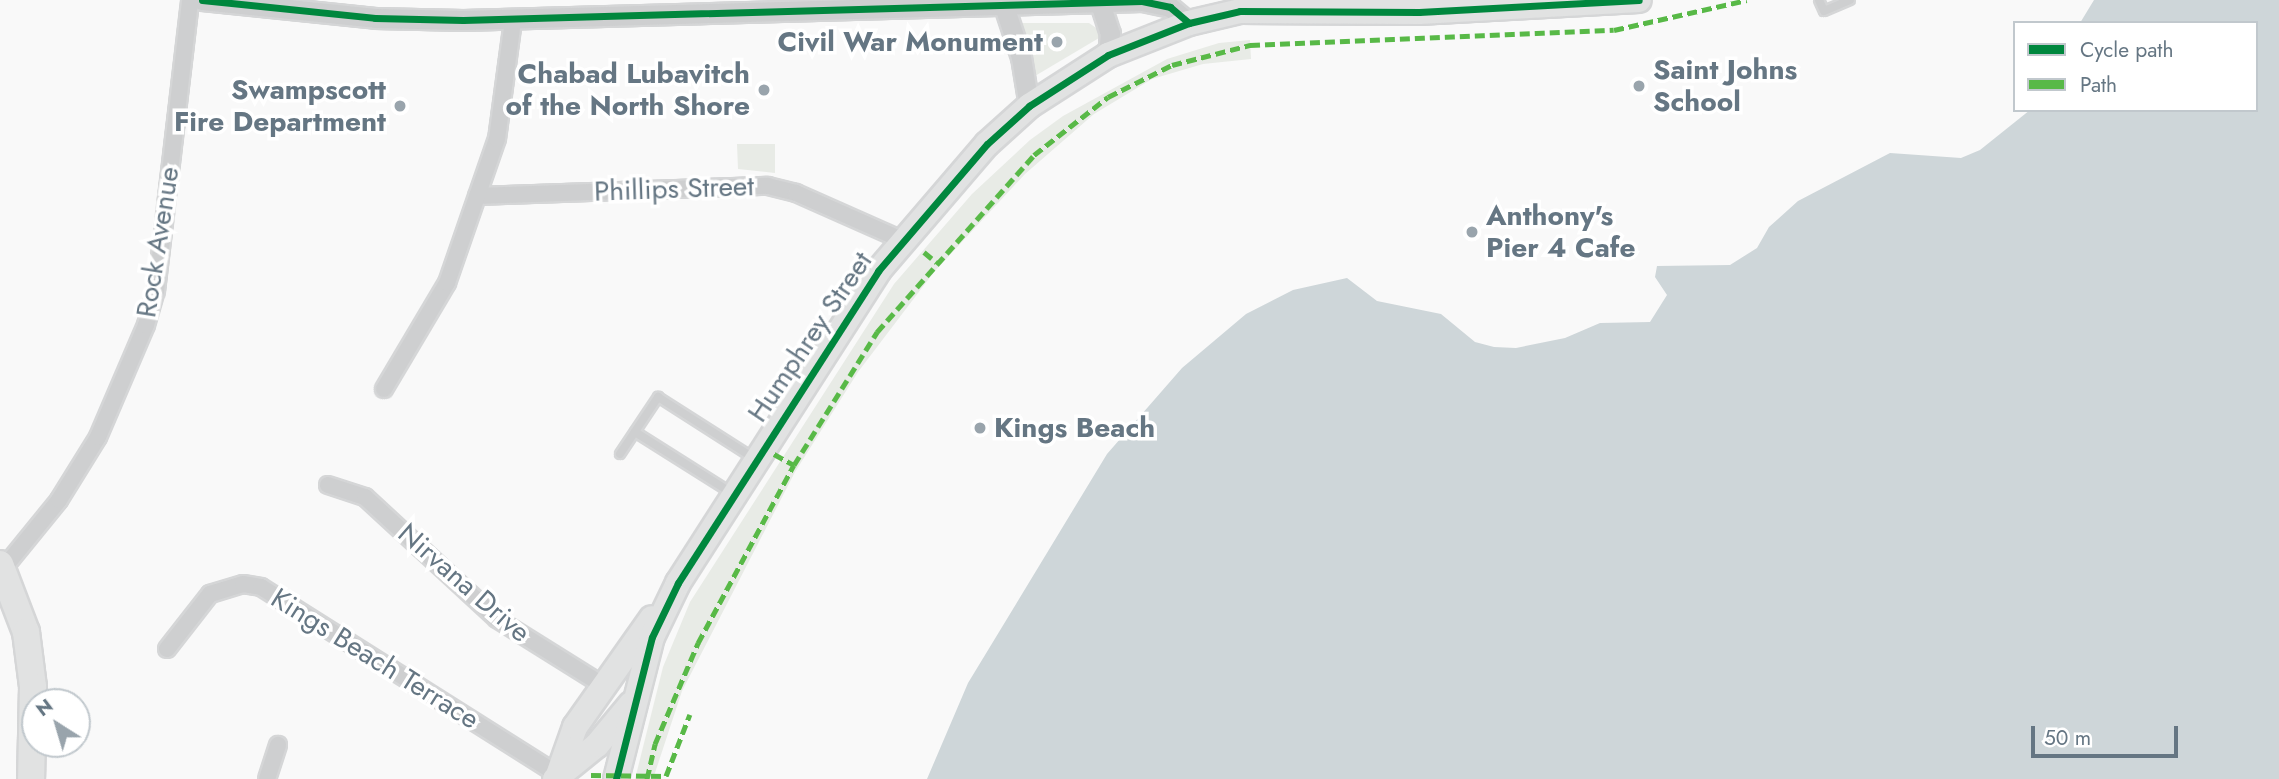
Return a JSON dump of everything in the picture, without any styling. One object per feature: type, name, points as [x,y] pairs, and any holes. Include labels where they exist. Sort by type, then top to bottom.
[{"type":"highway","points":[[2,567],[12,615],[33,687],[31,779]]},
{"type":"main road","name":"Humphrey Street","points":[[556,777],[564,749],[601,684],[678,583],[855,303],[902,240],[988,144],[1028,106],[1108,55],[1189,23],[1240,12],[1340,6],[1546,8],[1639,0]]},
{"type":"main road","name":"Humphrey Street","points":[[556,777],[597,745],[634,700],[652,637],[678,583]]},
{"type":"main road","points":[[616,779],[634,700]]},
{"type":"street","name":"Rock Avenue","points":[[2,567],[59,500],[98,437],[146,326],[156,291],[190,0]]},
{"type":"street","points":[[202,0],[305,5],[418,20],[513,20],[770,9],[1142,1],[1170,7],[1189,23]]},
{"type":"street","points":[[1100,2],[1110,33],[1108,55]]},
{"type":"street","points":[[1002,3],[1021,57],[1028,106]]},
{"type":"street","points":[[384,388],[447,283],[497,139],[513,20]]},
{"type":"street","name":"Phillips Street","points":[[477,196],[768,186],[796,193],[902,240]]},
{"type":"street","name":"Nirvana Drive","points":[[328,485],[365,497],[496,619],[601,684]]},
{"type":"street","name":"Kings Beach Terrace","points":[[167,649],[210,594],[243,584],[261,587],[556,777]]},
{"type":"street","points":[[267,779],[278,745]]},
{"type":"lane","points":[[1819,0],[1824,11],[1850,0]]},
{"type":"lane","points":[[620,454],[658,397],[755,459]]},
{"type":"lane","points":[[635,432],[733,495]]},
{"type":"shaded area","points":[[2094,0],[2279,0],[2279,779],[927,779],[968,683],[1107,454],[1182,368],[1246,314],[1293,290],[1347,278],[1377,301],[1441,314],[1475,342],[1494,347],[1516,348],[1565,338],[1600,323],[1650,322],[1667,295],[1655,277],[1657,266],[1730,265],[1757,248],[1769,227],[1798,201],[1890,153],[1961,158],[1980,150],[2028,112],[2258,112],[2258,21],[2081,21]]},
{"type":"shaded area","points":[[1021,23],[1089,23],[1099,30],[1099,38],[1035,76]]},
{"type":"shaded area","points":[[1250,40],[1251,59],[1203,64],[1152,79],[1094,114],[1025,174],[934,272],[858,372],[795,472],[682,691],[653,779],[635,779],[663,667],[690,602],[894,284],[972,194],[1030,140],[1063,116],[1167,59],[1219,43]]},
{"type":"shaded area","points":[[737,144],[775,144],[775,173],[738,169]]},
{"type":"marked path","points":[[647,779],[655,744],[698,643],[794,465],[877,332],[1034,155],[1108,97],[1172,65],[1250,45],[1614,30],[1747,0]]},
{"type":"marked path","points":[[924,252],[936,262]]},
{"type":"marked path","points":[[774,454],[794,465]]},
{"type":"marked path","points":[[591,775],[666,776],[690,714]]},
{"type":"cycle path","points":[[202,0],[375,18],[463,20],[1142,1],[1170,7],[1189,23]]},
{"type":"cycle path","points":[[616,779],[652,637],[678,583],[878,271],[987,144],[1029,106],[1108,55],[1189,23],[1240,11],[1419,12],[1639,0]]},
{"type":"place","name":"Civil War Monument","points":[[1057,42]]},
{"type":"place","name":"Saint Johns School","points":[[1639,86]]},
{"type":"place","name":"Chabad Lubavitch of the North Shore","points":[[764,90]]},
{"type":"place","name":"Swampscott Fire Department","points":[[400,106]]},
{"type":"place","name":"Anthony's Pier 4 Cafe","points":[[1472,232]]},
{"type":"place","name":"Kings Beach","points":[[980,428]]}]
